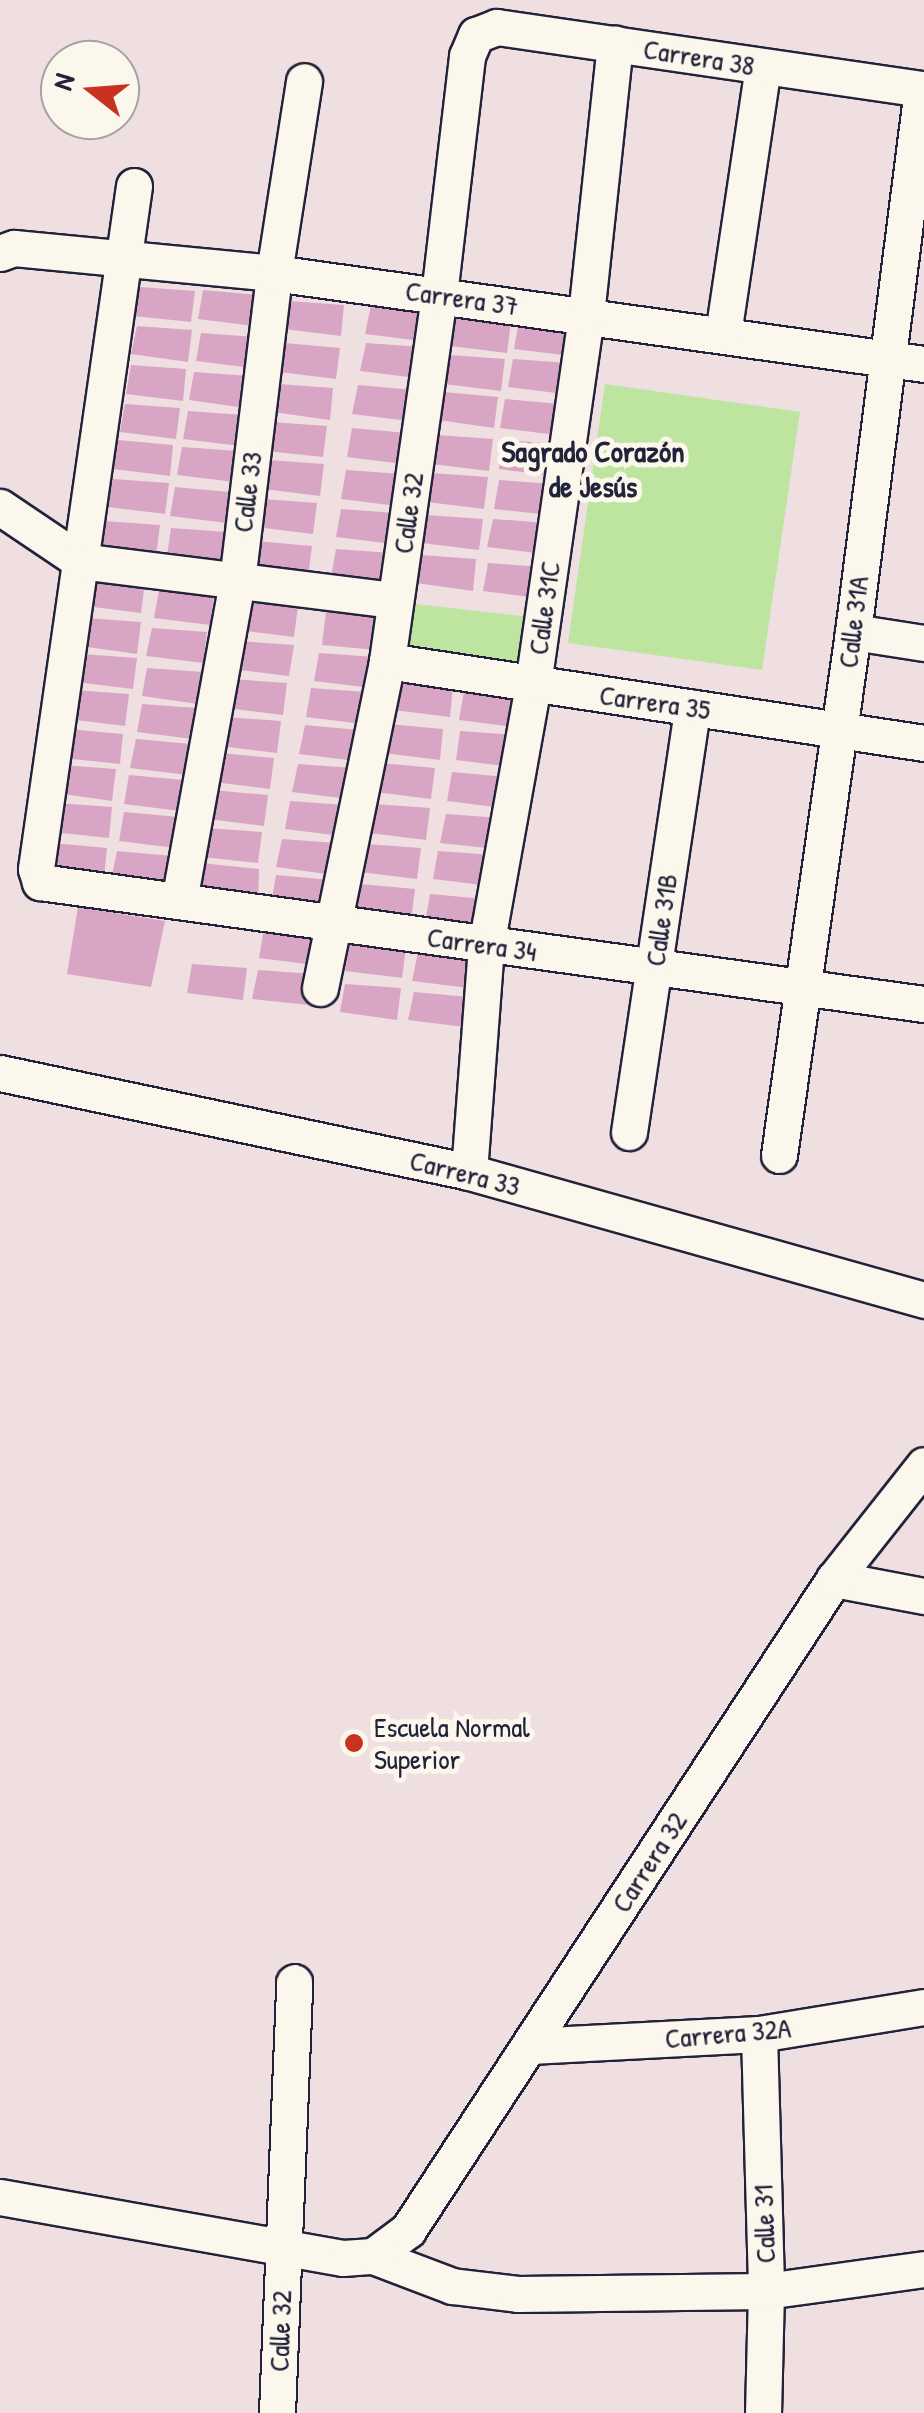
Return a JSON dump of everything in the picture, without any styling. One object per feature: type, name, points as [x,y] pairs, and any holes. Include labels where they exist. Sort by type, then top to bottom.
[{"type":"street","name":"Carrera 38","points":[[476,35],[497,27],[923,89]]},
{"type":"street","name":"Calle 32","points":[[320,988],[386,661],[439,295],[467,56],[476,35]]},
{"type":"street","name":"Calle 31C","points":[[469,1172],[486,946],[533,684],[586,316],[615,44]]},
{"type":"street","points":[[723,334],[763,67]]},
{"type":"street","name":"Calle 33","points":[[179,901],[236,581],[274,273],[304,81]]},
{"type":"street","name":"Calle 31A","points":[[779,1154],[853,632],[885,358],[923,89]]},
{"type":"street","points":[[80,561],[134,186]]},
{"type":"street","name":"Carrera 37","points":[[0,254],[14,248],[274,273],[924,364]]},
{"type":"street","points":[[0,506],[80,561],[395,600]]},
{"type":"street","name":"Carrera 34","points":[[80,561],[36,869],[40,882],[924,1004]]},
{"type":"street","points":[[853,632],[924,643]]},
{"type":"street","name":"Carrera 35","points":[[386,661],[924,743]]},
{"type":"street","name":"Calle 31B","points":[[629,1132],[692,708]]},
{"type":"street","name":"Carrera 33","points":[[0,1074],[469,1172],[924,1300]]},
{"type":"street","name":"Carrera 32","points":[[374,2256],[408,2230],[834,1579],[924,1465]]},
{"type":"street","points":[[834,1579],[924,1596]]},
{"type":"street","name":"Calle 32","points":[[277,2413],[294,1982]]},
{"type":"street","name":"Carrera 32A","points":[[530,2046],[759,2034],[924,2008]]},
{"type":"street","name":"Calle 31","points":[[759,2034],[766,2290],[763,2413]]},
{"type":"street","points":[[0,2198],[343,2258],[374,2256],[452,2286],[518,2294],[766,2290],[924,2269]]},
{"type":"green space","points":[[605,384],[800,412],[762,670],[568,643]]},
{"type":"green space","points":[[416,604],[530,617],[525,669],[407,652]]},
{"type":"building","points":[[140,287],[195,291],[191,322],[134,316]]},
{"type":"building","points":[[203,290],[258,295],[254,326],[198,319]]},
{"type":"building","points":[[289,301],[344,305],[341,336],[284,329]]},
{"type":"building","points":[[371,305],[426,309],[422,341],[365,334]]},
{"type":"building","points":[[456,317],[511,322],[507,353],[450,346]]},
{"type":"building","points":[[519,320],[574,325],[571,356],[514,349]]},
{"type":"building","points":[[137,326],[192,330],[188,362],[131,354]]},
{"type":"building","points":[[201,333],[256,337],[252,368],[196,361]]},
{"type":"building","points":[[285,343],[340,348],[336,379],[279,372]]},
{"type":"building","points":[[366,343],[421,347],[417,378],[360,371]]},
{"type":"building","points":[[450,355],[505,359],[501,391],[444,384]]},
{"type":"building","points":[[513,359],[569,363],[564,394],[508,387]]},
{"type":"building","points":[[131,365],[186,369],[183,401],[126,394]]},
{"type":"building","points":[[194,372],[249,376],[245,408],[189,400]]},
{"type":"building","points":[[278,384],[333,388],[330,420],[273,412]]},
{"type":"building","points":[[358,385],[413,390],[409,421],[352,414]]},
{"type":"building","points":[[443,392],[498,397],[494,428],[438,420]]},
{"type":"building","points":[[505,399],[560,404],[557,435],[500,428]]},
{"type":"building","points":[[125,404],[180,408],[176,439],[120,432]]},
{"type":"building","points":[[188,411],[244,415],[240,446],[183,439]]},
{"type":"building","points":[[271,422],[327,426],[323,457],[266,451]]},
{"type":"building","points":[[352,428],[407,433],[403,464],[347,457]]},
{"type":"building","points":[[437,435],[493,439],[489,471],[432,464]]},
{"type":"building","points":[[118,440],[173,445],[170,476],[113,469]]},
{"type":"building","points":[[503,440],[559,444],[555,476],[499,469]]},
{"type":"building","points":[[182,447],[237,451],[234,482],[177,475]]},
{"type":"building","points":[[269,460],[324,464],[320,496],[264,489]]},
{"type":"building","points":[[346,470],[402,474],[397,506],[341,499]]},
{"type":"building","points":[[432,473],[488,477],[484,509],[427,502]]},
{"type":"building","points":[[113,479],[169,483],[165,514],[108,507]]},
{"type":"building","points":[[499,480],[554,484],[551,515],[494,509]]},
{"type":"building","points":[[175,487],[230,492],[227,523],[170,516]]},
{"type":"building","points":[[262,499],[317,503],[313,534],[256,527]]},
{"type":"building","points":[[341,509],[396,513],[393,544],[336,537]]},
{"type":"building","points":[[427,515],[483,519],[479,550],[422,543]]},
{"type":"building","points":[[493,519],[548,523],[544,554],[487,547]]},
{"type":"building","points":[[105,521],[160,525],[156,556],[100,549]]},
{"type":"building","points":[[171,528],[227,532],[223,563],[167,556]]},
{"type":"building","points":[[257,541],[312,546],[308,577],[252,570]]},
{"type":"building","points":[[336,549],[391,553],[387,584],[331,577]]},
{"type":"building","points":[[421,555],[476,559],[473,591],[416,583]]},
{"type":"building","points":[[488,563],[543,567],[539,598],[483,591]]},
{"type":"building","points":[[90,578],[145,582],[141,613],[85,606]]},
{"type":"building","points":[[159,590],[214,594],[210,625],[154,618]]},
{"type":"building","points":[[243,602],[298,606],[294,637],[238,630]]},
{"type":"building","points":[[326,611],[380,612],[376,650],[322,645]]},
{"type":"building","points":[[86,618],[141,622],[137,654],[80,646]]},
{"type":"building","points":[[152,628],[207,632],[203,663],[146,656]]},
{"type":"building","points":[[238,641],[294,645],[289,676],[233,669]]},
{"type":"building","points":[[319,653],[375,657],[371,688],[314,681]]},
{"type":"building","points":[[81,654],[137,658],[133,689],[76,682]]},
{"type":"building","points":[[147,668],[203,672],[198,704],[142,696]]},
{"type":"building","points":[[231,679],[287,683],[283,715],[227,708]]},
{"type":"building","points":[[398,681],[453,686],[450,717],[393,710]]},
{"type":"building","points":[[311,688],[366,692],[362,724],[306,717]]},
{"type":"building","points":[[74,690],[129,694],[125,726],[68,719]]},
{"type":"building","points":[[464,691],[519,696],[515,727],[459,720]]},
{"type":"building","points":[[142,704],[197,708],[193,739],[137,732]]},
{"type":"building","points":[[225,717],[281,721],[277,753],[221,746]]},
{"type":"building","points":[[388,724],[443,729],[440,760],[383,753]]},
{"type":"building","points":[[305,725],[360,730],[356,761],[299,754]]},
{"type":"building","points":[[68,729],[123,734],[120,764],[63,758]]},
{"type":"building","points":[[460,731],[516,735],[512,767],[456,760]]},
{"type":"building","points":[[136,739],[191,744],[187,775],[130,768]]},
{"type":"building","points":[[219,753],[274,758],[270,789],[214,782]]},
{"type":"building","points":[[380,763],[435,768],[431,799],[375,792]]},
{"type":"building","points":[[298,764],[353,768],[349,799],[292,792]]},
{"type":"building","points":[[61,765],[116,769],[112,801],[56,793]]},
{"type":"building","points":[[452,772],[507,777],[503,808],[447,801]]},
{"type":"building","points":[[129,775],[184,780],[180,811],[124,804]]},
{"type":"building","points":[[212,790],[268,795],[264,826],[208,819]]},
{"type":"building","points":[[290,801],[345,805],[341,836],[285,829]]},
{"type":"building","points":[[57,803],[112,807],[109,838],[52,832]]},
{"type":"building","points":[[374,804],[430,808],[426,840],[369,833]]},
{"type":"building","points":[[124,812],[179,817],[175,848],[119,841]]},
{"type":"building","points":[[446,814],[501,818],[497,849],[440,843]]},
{"type":"building","points":[[207,828],[262,832],[258,863],[202,857]]},
{"type":"building","points":[[282,839],[337,843],[333,875],[276,867]]},
{"type":"building","points":[[52,843],[107,848],[104,878],[47,872]]},
{"type":"building","points":[[366,844],[421,848],[417,879],[360,872]]},
{"type":"building","points":[[117,851],[172,856],[168,887],[111,880]]},
{"type":"building","points":[[438,851],[493,855],[490,886],[433,879]]},
{"type":"building","points":[[201,863],[259,869],[258,901],[195,895]]},
{"type":"building","points":[[276,875],[331,880],[327,911],[271,904]]},
{"type":"building","points":[[360,884],[415,889],[411,920],[354,913]]},
{"type":"building","points":[[430,894],[485,899],[482,930],[425,923]]},
{"type":"building","points":[[78,907],[165,921],[151,987],[67,974]]},
{"type":"building","points":[[264,929],[319,934],[315,965],[259,958]]},
{"type":"building","points":[[350,942],[406,946],[402,978],[345,971]]},
{"type":"building","points":[[418,952],[473,956],[469,988],[412,981]]},
{"type":"building","points":[[192,964],[247,968],[243,1000],[187,993]]},
{"type":"building","points":[[258,970],[313,974],[309,1005],[252,999]]},
{"type":"building","points":[[345,984],[401,988],[397,1020],[340,1012]]},
{"type":"building","points":[[414,992],[469,997],[465,1027],[408,1020]]},
{"type":"place","name":"Escuela Normal Superior","points":[[354,1743]]},
{"type":"district","name":"Sagrado Corazón de Jesús","points":[[593,468]]}]
